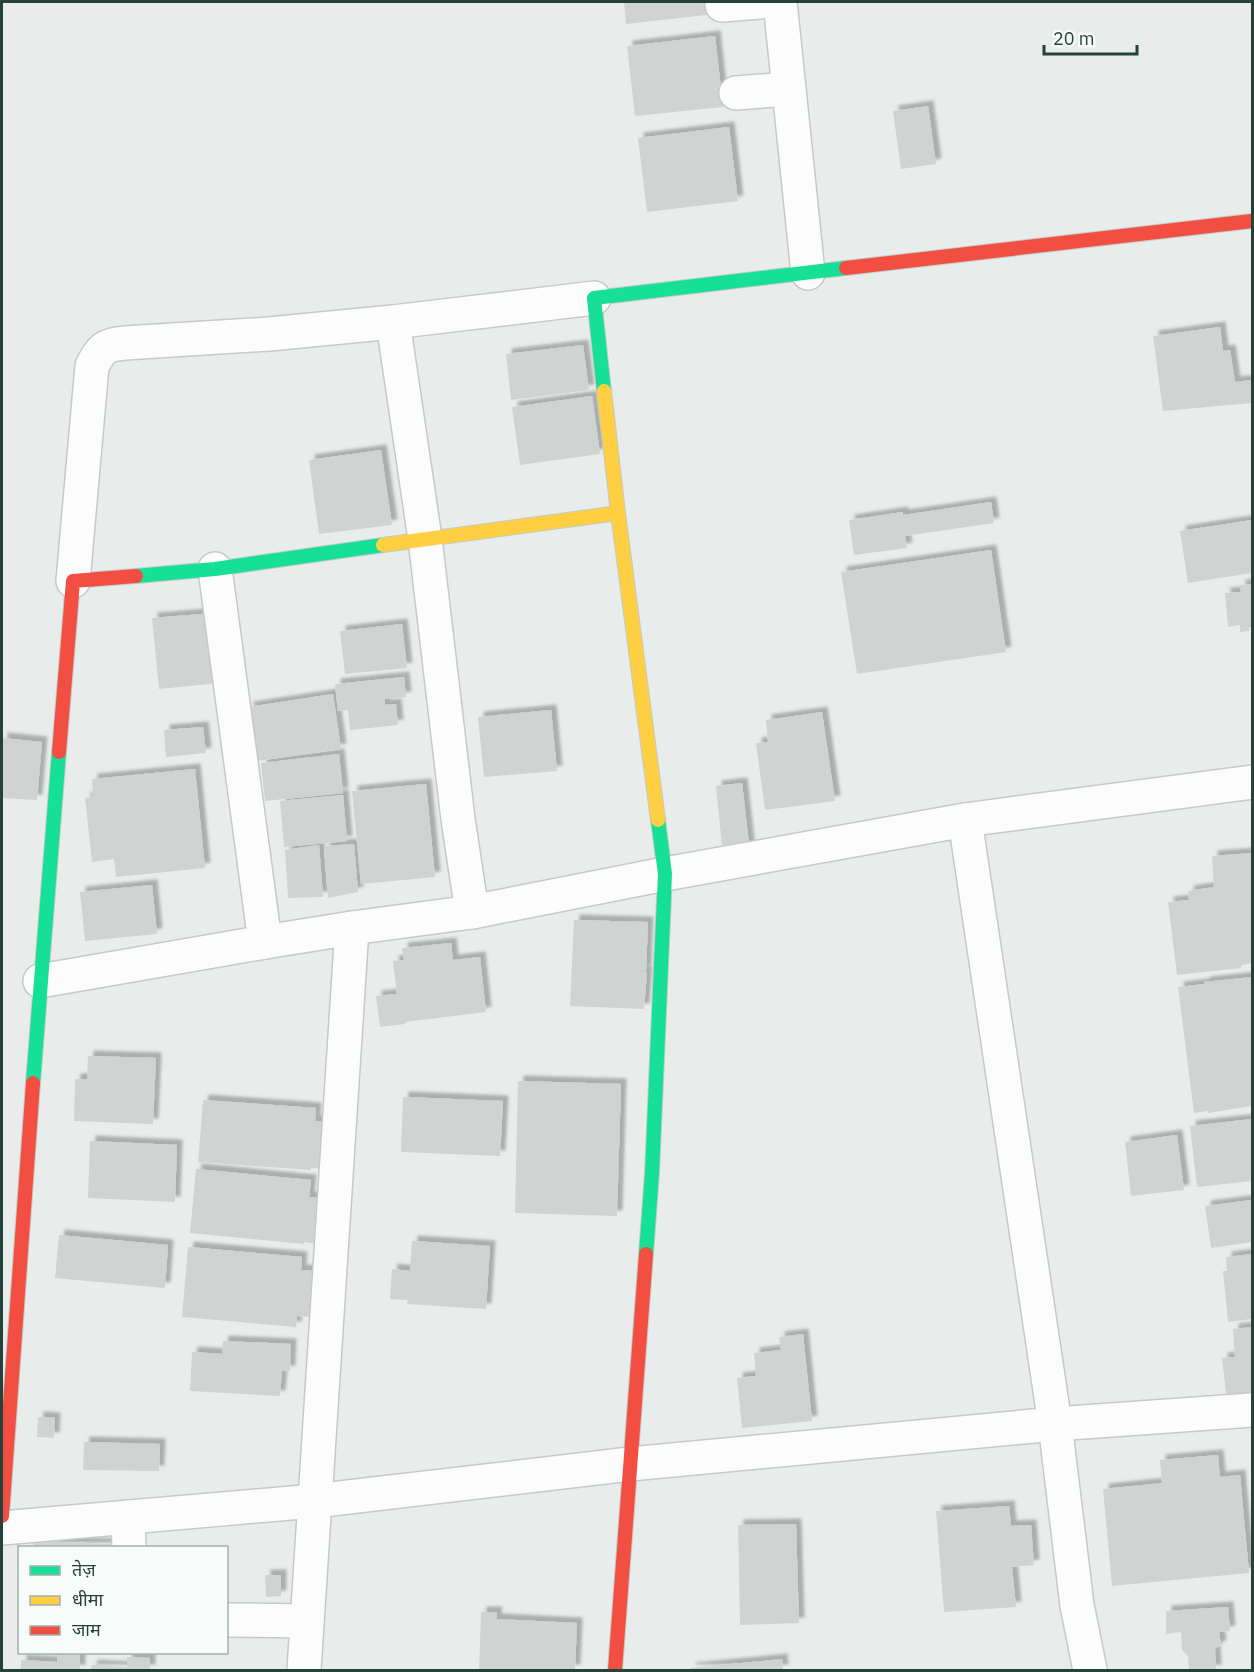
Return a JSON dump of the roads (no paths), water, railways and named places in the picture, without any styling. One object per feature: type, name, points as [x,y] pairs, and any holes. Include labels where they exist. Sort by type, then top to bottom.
[{"type":"street","points":[[722,5],[760,2]]},
{"type":"street","points":[[780,2],[808,273]]},
{"type":"street","points":[[736,93],[789,89]]},
{"type":"street","points":[[2,1516],[40,981],[73,581],[92,366],[102,348],[125,343],[268,334],[393,322],[1252,221]]},
{"type":"street","points":[[594,298],[618,513],[665,873],[651,1173],[615,1671]]},
{"type":"street","points":[[393,322],[425,539],[458,819],[472,912]]},
{"type":"street","points":[[73,581],[215,569],[618,513]]},
{"type":"street","points":[[215,569],[265,942]]},
{"type":"street","points":[[40,981],[351,928],[472,912],[665,873],[965,820],[1252,782]]},
{"type":"street","points":[[965,820],[1055,1424],[1077,1605],[1090,1671]]},
{"type":"street","points":[[303,1671],[351,928]]},
{"type":"street","points":[[2,1528],[129,1532],[314,1501],[630,1464],[1055,1424],[1252,1410]]},
{"type":"street","points":[[228,1620],[307,1621]]}]
